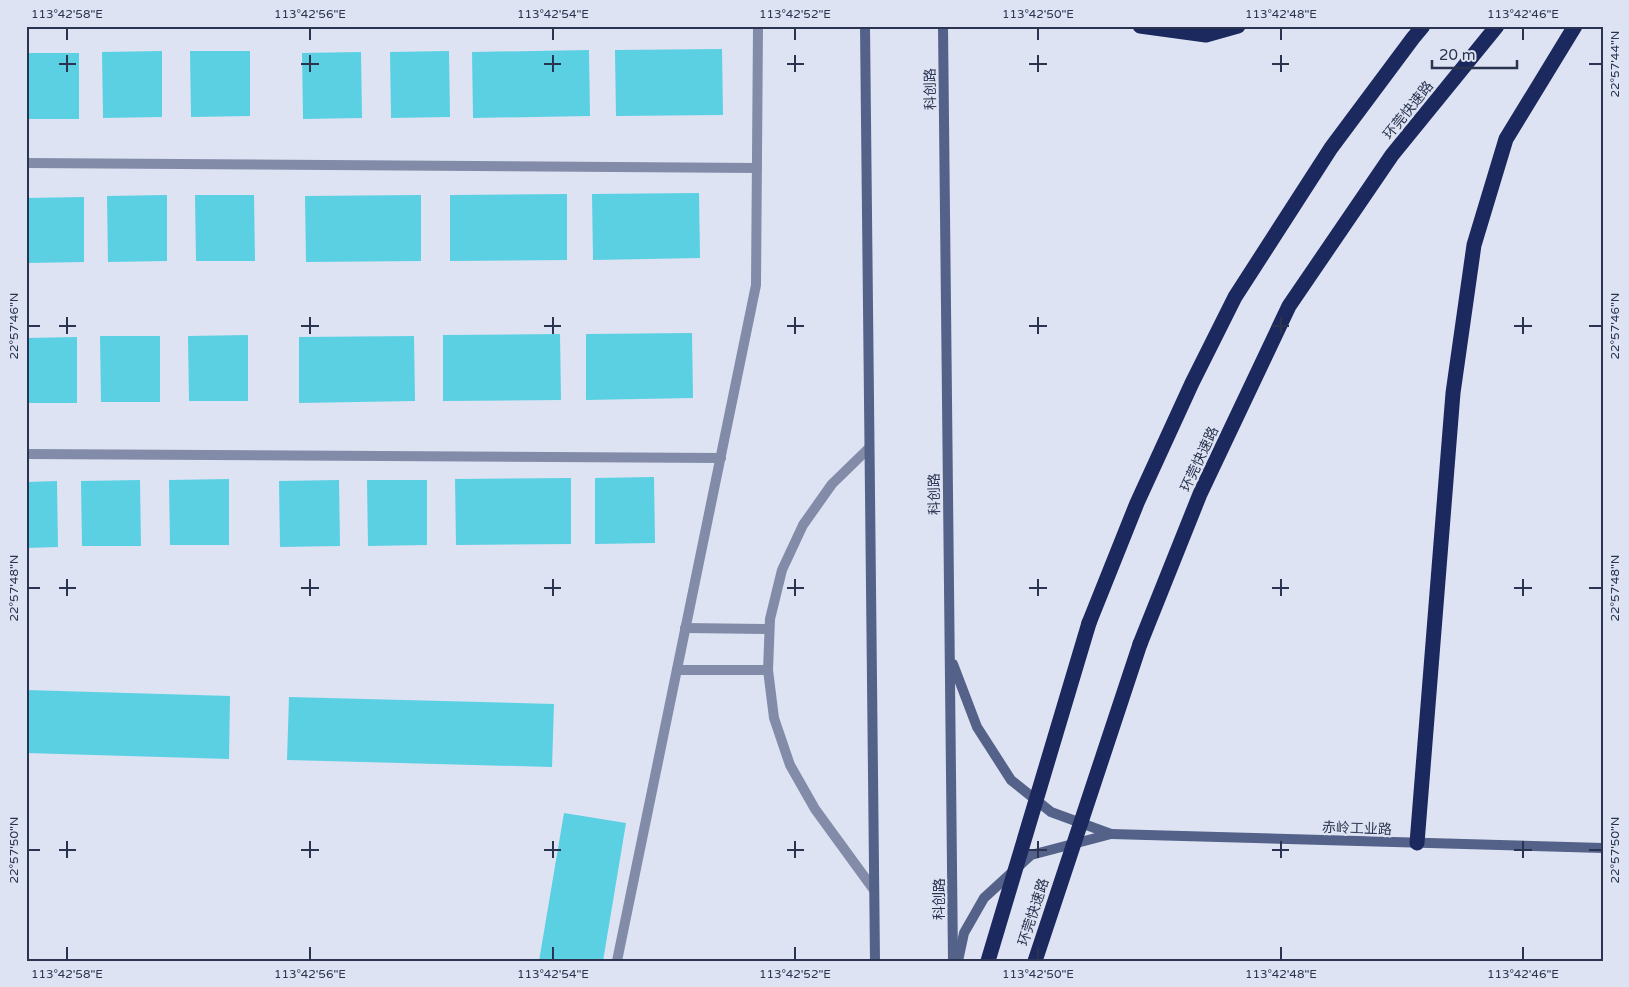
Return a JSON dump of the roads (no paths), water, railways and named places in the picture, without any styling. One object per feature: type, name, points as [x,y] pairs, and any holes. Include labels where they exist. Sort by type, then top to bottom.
[{"type":"highway","points":[[1140,26],[1206,35],[1238,26]]},
{"type":"highway","name":"环莞快速路","points":[[988,961],[1089,623],[1137,504],[1192,383],[1235,297],[1331,148],[1423,26]]},
{"type":"highway","name":"环莞快速路","points":[[1035,961],[1140,644],[1200,494],[1289,306],[1392,155],[1497,26]]},
{"type":"highway","points":[[1417,843],[1453,393],[1474,245],[1506,139],[1575,26]]},
{"type":"main road","points":[[865,26],[868,449],[875,961]]},
{"type":"main road","name":"科创路","points":[[943,26],[953,961]]},
{"type":"main road","points":[[950,656],[977,728],[1011,780],[1051,812],[1111,834]]},
{"type":"main road","points":[[958,961],[964,933],[984,898],[1031,855],[1111,834]]},
{"type":"main road","name":"赤岭工业路","points":[[1111,834],[1603,848]]},
{"type":"lane","points":[[617,961],[756,285],[758,26]]},
{"type":"lane","points":[[26,163],[757,168]]},
{"type":"lane","points":[[868,449],[832,484],[803,525],[782,570],[770,618],[768,670],[774,718],[790,765],[815,809],[874,890]]},
{"type":"lane","points":[[26,454],[721,458]]},
{"type":"lane","points":[[685,628],[769,629]]},
{"type":"lane","points":[[677,670],[768,670]]}]
